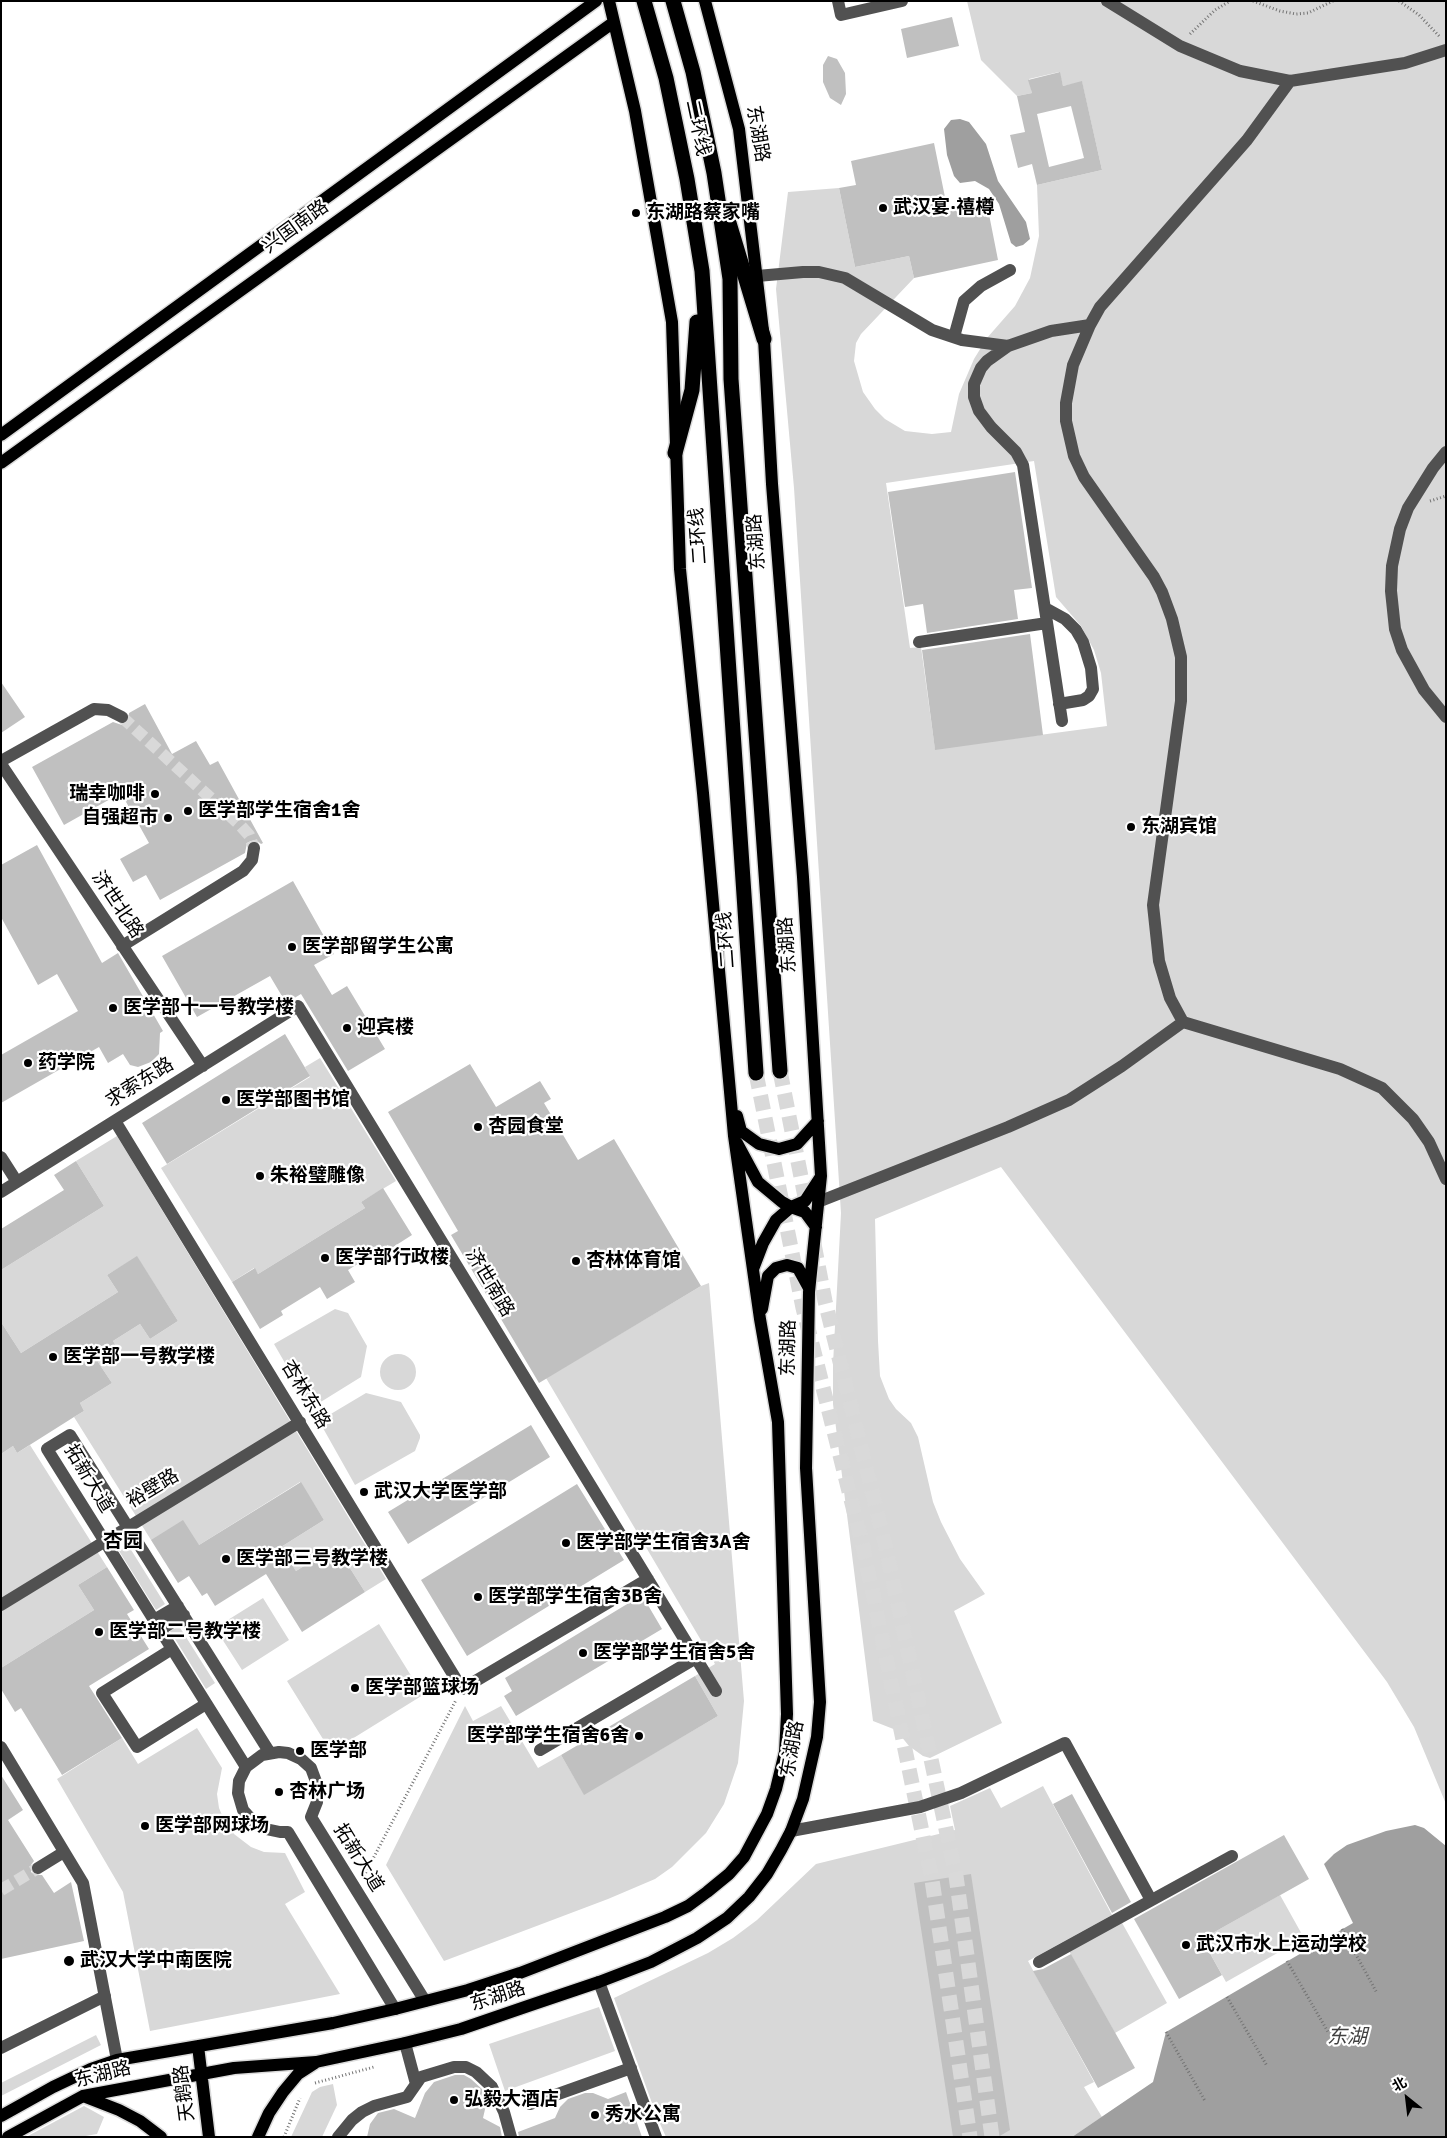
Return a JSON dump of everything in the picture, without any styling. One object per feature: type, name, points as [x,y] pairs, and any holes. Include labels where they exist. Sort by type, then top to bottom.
[{"type":"highway","name":"二环线","points":[[644,1],[668,87],[687,179],[702,271],[756,1073]]},
{"type":"highway","name":"二环线","points":[[673,1],[692,72],[714,173],[730,279],[731,379],[780,1071]]},
{"type":"highway","points":[[714,173],[764,339]]},
{"type":"highway","points":[[675,453],[692,390],[702,271]]},
{"type":"main road","name":"兴国南路","points":[[1,435],[596,1]]},
{"type":"main road","name":"东湖路","points":[[1,2116],[90,2069],[117,2060],[333,2023],[395,2009],[520,1973],[665,1917],[688,1906],[729,1874],[744,1857],[760,1830],[776,1789],[785,1752],[787,1714],[778,1422],[760,1319],[734,1136],[703,793],[680,569],[672,322],[635,111],[608,1]]},
{"type":"main road","name":"东湖路","points":[[8,2137],[83,2096],[234,2068],[316,2062],[405,2043],[461,2028],[599,1982],[651,1962],[697,1938],[727,1918],[749,1897],[767,1874],[790,1831],[803,1799],[817,1736],[820,1702],[806,1468],[809,1288],[821,1176],[803,877],[772,484],[764,339],[739,129],[705,1]]},
{"type":"main road","name":"兴国南路","points":[[1,464],[614,22]]},
{"type":"main road","points":[[730,1086],[741,1131],[759,1144],[778,1149],[797,1144],[818,1121]]},
{"type":"main road","points":[[734,1136],[758,1182],[782,1202],[806,1212],[816,1226]]},
{"type":"main road","points":[[753,1270],[762,1243],[776,1220],[791,1206],[805,1201],[821,1176]]},
{"type":"main road","points":[[760,1319],[768,1276],[776,1268],[787,1265],[798,1268],[809,1288]]},
{"type":"main road","name":"天鹅路","points":[[198,2046],[209,2137]]},
{"type":"main road","points":[[258,2137],[268,2113],[283,2092],[298,2074],[316,2062]]},
{"type":"main road","points":[[83,2096],[119,2110],[140,2121],[161,2137]]},
{"type":"street","points":[[838,1],[841,15],[902,1]]},
{"type":"street","points":[[1107,1],[1180,46],[1240,71],[1290,82],[1405,63],[1446,50]]},
{"type":"street","points":[[1290,82],[1247,140],[1106,300],[1090,326],[1073,365],[1069,384],[1066,421],[1069,441],[1084,477],[1154,576],[1162,592],[1174,626],[1181,657],[1181,701],[1153,905],[1156,941],[1163,979],[1170,998],[1183,1022],[1340,1069],[1382,1088],[1413,1119],[1429,1142],[1446,1179]]},
{"type":"street","points":[[954,338],[964,301],[981,286],[1010,270]]},
{"type":"street","points":[[757,276],[819,272],[845,278],[932,330],[954,338],[1008,346]]},
{"type":"street","points":[[1062,721],[1023,465],[1016,452],[982,416],[974,397],[974,384],[981,368],[987,361],[1008,346],[1051,331],[1090,326]]},
{"type":"street","points":[[1446,452],[1433,468],[1408,508],[1400,529],[1392,566],[1391,591],[1395,629],[1402,650],[1424,690],[1446,717]]},
{"type":"street","points":[[1045,608],[1066,619],[1076,630],[1083,642],[1091,668],[1093,689],[1090,696],[1083,700],[1059,704]]},
{"type":"street","points":[[919,642],[1047,623]]},
{"type":"street","points":[[1,763],[94,709],[108,710],[122,717]]},
{"type":"street","name":"济世北路","points":[[1,763],[203,1066]]},
{"type":"street","points":[[122,946],[243,871],[252,860],[254,848]]},
{"type":"street","name":"求索东路","points":[[1,1192],[298,1006]]},
{"type":"street","name":"济世南路","points":[[298,1006],[716,1691]]},
{"type":"street","points":[[818,1202],[1008,1127],[1069,1100],[1122,1066],[1183,1022]]},
{"type":"street","name":"杏林东路","points":[[115,1121],[462,1689]]},
{"type":"street","points":[[1,1157],[17,1182]]},
{"type":"street","name":"裕壁路","points":[[1,1605],[300,1422]]},
{"type":"street","name":"拓新大道","points":[[246,1767],[47,1449],[70,1434],[270,1753],[279,1752],[294,1755],[311,1768],[318,1787],[318,1802],[311,1817],[425,2001]]},
{"type":"street","points":[[462,1689],[648,1579]]},
{"type":"street","points":[[157,1625],[181,1610]]},
{"type":"street","points":[[172,1649],[102,1692],[137,1747],[206,1704]]},
{"type":"street","points":[[540,1750],[696,1658]]},
{"type":"street","points":[[790,1831],[920,1807],[961,1793],[1065,1743],[1150,1900]]},
{"type":"street","points":[[1,1747],[83,1883],[117,2060]]},
{"type":"street","points":[[270,1753],[262,1755],[246,1767],[239,1781],[240,1805],[246,1816],[262,1828],[288,1832],[395,2009]]},
{"type":"street","points":[[38,1868],[64,1852]]},
{"type":"street","points":[[1038,1962],[1232,1856]]},
{"type":"street","points":[[599,1982],[656,2137]]},
{"type":"street","points":[[1,2048],[105,1996]]},
{"type":"street","points":[[405,2043],[416,2084]]},
{"type":"street","points":[[338,2137],[352,2120],[362,2112],[374,2106],[408,2097],[420,2078],[454,2067],[466,2068],[476,2072],[492,2087],[504,2112],[511,2137]]},
{"type":"street","points":[[530,2104],[631,2068]]},
{"type":"path","points":[[1180,46],[1205,19],[1230,1]]},
{"type":"path","points":[[1253,1],[1280,11],[1296,14],[1308,12],[1334,1]]},
{"type":"path","points":[[1399,1],[1420,15],[1446,43]]},
{"type":"path","points":[[356,1890],[462,1689]]},
{"type":"path","points":[[1342,1929],[1377,1993]]},
{"type":"path","points":[[1288,1961],[1328,2032]]},
{"type":"path","points":[[1226,1997],[1267,2066]]},
{"type":"path","points":[[1166,2032],[1205,2100]]},
{"type":"path","points":[[313,2084],[383,2065]]},
{"type":"path","points":[[284,2137],[302,2094]]},
{"type":"shaded area","name":"东湖宾馆","points":[[967,1],[1446,1],[1446,1804],[1414,1727],[1387,1682],[1001,1167],[875,1219],[880,1376],[889,1399],[896,1409],[911,1423],[918,1437],[933,1502],[941,1522],[960,1559],[985,1594],[954,1611],[1002,1723],[930,1758],[923,1756],[909,1746],[896,1730],[873,1721],[833,1404],[833,1364],[841,1213],[794,488],[776,289],[788,192],[839,188],[855,267],[909,256],[914,278],[861,334],[856,343],[854,361],[863,392],[885,419],[905,431],[932,434],[951,432],[959,394],[974,359],[987,338],[1015,306],[1030,278],[1039,236],[1037,185],[1102,170],[1082,82],[1063,86],[1059,72],[1029,79],[1032,93],[1017,96],[981,60]],"holes":[[[1034,461],[1056,597],[1081,626],[1094,650],[1101,673],[1107,726],[935,749],[921,647],[910,648],[886,483]]]},
{"type":"shaded area","points":[[320,1058],[396,1181],[361,1202],[365,1208],[258,1274],[254,1268],[232,1282],[161,1168],[310,1077],[305,1067]]},
{"type":"shaded area","points":[[117,1136],[386,1579],[365,1592],[336,1546],[296,1571],[281,1547],[324,1520],[300,1482],[199,1545],[151,1540],[74,1417],[84,1411],[80,1403],[112,1383],[98,1362],[118,1349],[113,1341],[140,1324],[150,1339],[178,1321],[137,1257],[107,1275],[118,1292],[21,1353],[1,1322],[1,1270],[104,1206],[76,1161]]},
{"type":"shaded area","points":[[709,1283],[744,1701],[738,1763],[724,1804],[706,1833],[672,1867],[655,1879],[608,1899],[444,1961],[386,1865],[465,1706],[473,1721],[501,1706],[538,1768],[561,1755],[584,1794],[718,1716],[695,1676],[715,1664],[546,1378]]},
{"type":"shaded area","points":[[335,1309],[348,1313],[367,1346],[361,1377],[311,1408],[274,1344]]},
{"type":"shaded area","points":[[398,1354],[405,1355],[411,1359],[415,1365],[415,1379],[411,1385],[405,1389],[398,1390],[391,1389],[385,1385],[381,1379],[380,1372],[381,1365],[385,1359],[391,1355]]},
{"type":"shaded area","points":[[366,1393],[401,1402],[420,1438],[415,1451],[355,1485],[319,1421]]},
{"type":"shaded area","points":[[30,1445],[107,1567],[78,1585],[94,1610],[1,1668],[1,1454],[13,1446],[17,1453]]},
{"type":"shaded area","points":[[128,1545],[165,1604],[156,1610],[119,1551]]},
{"type":"shaded area","points":[[263,1598],[289,1640],[242,1670],[215,1628]]},
{"type":"shaded area","name":"医学部篮球场","points":[[379,1624],[423,1695],[331,1752],[287,1681]]},
{"type":"shaded area","points":[[179,1626],[215,1683],[206,1689],[170,1631]]},
{"type":"shaded area","points":[[197,1728],[222,1768],[217,1794],[219,1808],[225,1822],[234,1834],[251,1847],[264,1852],[285,1853],[305,1892],[285,1904],[340,1994],[150,2031],[123,1892],[57,1779],[122,1738],[138,1764]]},
{"type":"shaded area","points":[[1043,1786],[1112,1915],[1028,1961],[1094,2082],[1084,2087],[1102,2117],[1072,2137],[666,2137],[614,1998],[708,1953],[733,1938],[757,1920],[816,1864],[955,1830],[950,1806],[990,1788],[1001,1808]]},
{"type":"shaded area","points":[[1280,1895],[1304,1938],[1226,1982],[1202,1939]]},
{"type":"shaded area","points":[[1121,1921],[1167,2003],[1115,2033],[1069,1951]]},
{"type":"shaded area","points":[[599,2007],[615,2051],[505,2091],[489,2044]]},
{"type":"shaded area","points":[[96,2035],[101,2045],[1,2096],[1,2083]]},
{"type":"shaded area","points":[[333,2084],[337,2105],[322,2137],[291,2137],[312,2092],[320,2087]]},
{"type":"shaded area","points":[[84,2106],[104,2117],[97,2134],[80,2137],[26,2137]]},
{"type":"water","points":[[960,119],[969,122],[986,144],[998,181],[1026,222],[1030,239],[1023,245],[1016,247],[1011,243],[999,204],[989,189],[975,181],[960,183],[954,176],[947,155],[944,129],[951,120]]},
{"type":"water","name":"东湖","points":[[1415,1825],[1424,1828],[1446,1846],[1446,2137],[1072,2137],[1153,2082],[1166,2032],[1353,1923],[1324,1864],[1334,1854],[1347,1845],[1386,1831]]},
{"type":"building","points":[[952,17],[959,46],[907,58],[901,29]]},
{"type":"building","points":[[828,56],[837,59],[845,73],[846,94],[841,105],[830,98],[823,82],[823,65]]},
{"type":"building","points":[[1060,72],[1063,86],[1082,81],[1102,170],[1037,185],[1032,164],[1018,168],[1010,135],[1025,132],[1017,96],[1032,93],[1028,80]],"holes":[[[1071,106],[1084,158],[1049,167],[1037,114]]]},
{"type":"building","name":"武汉宴·禧樽","points":[[934,143],[947,207],[986,199],[998,260],[914,278],[909,256],[855,267],[839,188],[856,185],[851,161]]},
{"type":"building","points":[[1015,472],[1032,588],[1014,590],[1018,619],[927,633],[923,604],[905,607],[888,492]]},
{"type":"building","points":[[1030,634],[1043,735],[935,750],[922,650]]},
{"type":"building","points":[[1,682],[25,717],[1,733]]},
{"type":"building","name":"医学部学生宿舍1舍","points":[[145,704],[172,754],[196,741],[210,765],[218,761],[263,843],[261,844],[256,840],[247,843],[245,853],[160,900],[146,875],[133,882],[120,859],[149,843],[121,793],[64,825],[32,767],[113,722],[122,725],[126,724],[129,720],[129,713]]},
{"type":"building","points":[[37,845],[102,963],[118,953],[163,1031],[160,1033],[159,1054],[151,1062],[138,1067],[130,1065],[123,1054],[108,1063],[99,1047],[1,1103],[1,1055],[78,1011],[57,974],[38,985],[1,917],[1,865]]},
{"type":"building","name":"医学部留学生公寓","points":[[293,881],[334,954],[314,965],[332,995],[347,986],[385,1049],[348,1071],[301,994],[286,1003],[270,976],[197,1017],[162,956]]},
{"type":"building","name":"医学部图书馆","points":[[285,1034],[310,1076],[167,1164],[142,1123]]},
{"type":"building","name":"杏林体育馆","points":[[470,1064],[496,1107],[540,1081],[551,1099],[544,1103],[578,1160],[614,1139],[701,1286],[539,1383],[451,1235],[458,1231],[388,1112]]},
{"type":"building","points":[[76,1161],[104,1206],[1,1270],[1,1229],[64,1190],[54,1175]]},
{"type":"building","name":"医学部行政楼","points":[[383,1188],[412,1235],[390,1249],[388,1245],[348,1270],[355,1282],[327,1299],[320,1287],[281,1311],[283,1315],[260,1329],[232,1282],[255,1268],[258,1274],[365,1208],[361,1202]]},
{"type":"building","name":"医学部一号教学楼","points":[[137,1256],[178,1321],[150,1339],[140,1324],[113,1341],[118,1349],[98,1362],[112,1383],[80,1403],[84,1411],[17,1453],[13,1446],[1,1454],[1,1322],[21,1353],[118,1292],[107,1275]]},
{"type":"building","points":[[531,1425],[550,1457],[408,1544],[388,1512]]},
{"type":"building","name":"医学部三号教学楼","points":[[301,1482],[324,1520],[281,1547],[296,1571],[336,1546],[365,1592],[302,1632],[266,1574],[215,1606],[207,1593],[202,1596],[189,1576],[178,1583],[151,1540],[183,1520],[199,1545]]},
{"type":"building","points":[[577,1484],[624,1560],[467,1656],[421,1580]]},
{"type":"building","name":"医学部二号教学楼","points":[[107,1567],[134,1610],[127,1614],[149,1649],[89,1686],[122,1738],[62,1775],[21,1708],[15,1712],[1,1689],[1,1668],[94,1610],[78,1585]]},
{"type":"building","name":"医学部学生宿舍5舍","points":[[642,1595],[662,1629],[516,1716],[504,1696],[512,1691],[505,1678]]},
{"type":"building","name":"医学部学生宿舍6舍","points":[[695,1676],[718,1716],[584,1795],[561,1755]]},
{"type":"building","points":[[1,1775],[23,1810],[8,1820],[34,1861],[31,1865],[31,1872],[35,1875],[42,1875],[54,1893],[71,1882],[84,1941],[1,1959]]},
{"type":"building","points":[[1072,1794],[1131,1902],[1112,1913],[1053,1804]]},
{"type":"building","points":[[1284,1835],[1309,1879],[1202,1939],[1222,1975],[1179,1999],[1134,1919]]},
{"type":"building","points":[[971,1874],[1010,2130],[998,2137],[953,2137],[914,1883]]},
{"type":"building","points":[[1071,1954],[1135,2068],[1098,2088],[1033,1971],[1043,1969]]},
{"type":"building","name":"弘毅大酒店","points":[[455,2075],[464,2075],[483,2090],[486,2105],[483,2118],[500,2127],[502,2137],[367,2137],[370,2124],[378,2113],[394,2109],[415,2118],[425,2093],[434,2082]]},
{"type":"building","name":"秀水公寓","points":[[626,2092],[642,2137],[519,2137],[518,2132],[555,2118],[560,2107],[568,2099],[585,2093],[593,2093],[608,2099]]},
{"type":"tunnel","points":[[122,717],[239,824],[249,835],[254,848]]},
{"type":"tunnel","points":[[780,1071],[808,1212]]},
{"type":"tunnel","points":[[756,1073],[803,1308],[864,1551],[932,1880],[970,2137]]},
{"type":"tunnel","points":[[814,1244],[825,1301],[885,1544],[956,1876],[992,2137]]},
{"type":"tunnel","points":[[1,1890],[38,1868]]},
{"type":"place","name":"武汉宴·禧樽","points":[[883,208]]},
{"type":"place","name":"东湖路蔡家嘴","points":[[636,213]]},
{"type":"place","name":"瑞幸咖啡","points":[[155,794]]},
{"type":"place","name":"医学部学生宿舍1舍","points":[[188,811]]},
{"type":"place","name":"自强超市","points":[[168,818]]},
{"type":"place","name":"东湖宾馆","points":[[1131,827]]},
{"type":"place","name":"医学部留学生公寓","points":[[292,947]]},
{"type":"place","name":"医学部十一号教学楼","points":[[113,1008]]},
{"type":"place","name":"迎宾楼","points":[[347,1028]]},
{"type":"place","name":"药学院","points":[[28,1063]]},
{"type":"place","name":"医学部图书馆","points":[[226,1100]]},
{"type":"place","name":"杏园食堂","points":[[478,1127]]},
{"type":"place","name":"朱裕璧雕像","points":[[260,1176]]},
{"type":"place","name":"医学部行政楼","points":[[325,1258]]},
{"type":"place","name":"杏林体育馆","points":[[576,1261]]},
{"type":"place","name":"医学部一号教学楼","points":[[53,1357]]},
{"type":"place","name":"武汉大学医学部","points":[[364,1492]]},
{"type":"place","name":"医学部学生宿舍3A舍","points":[[566,1543]]},
{"type":"place","name":"医学部三号教学楼","points":[[226,1559]]},
{"type":"place","name":"医学部学生宿舍3B舍","points":[[478,1597]]},
{"type":"place","name":"医学部二号教学楼","points":[[99,1632]]},
{"type":"place","name":"医学部学生宿舍5舍","points":[[583,1653]]},
{"type":"place","name":"医学部篮球场","points":[[355,1688]]},
{"type":"place","name":"医学部学生宿舍6舍","points":[[639,1736]]},
{"type":"place","name":"医学部","points":[[300,1751]]},
{"type":"place","name":"杏林广场","points":[[279,1792]]},
{"type":"place","name":"医学部网球场","points":[[145,1826]]},
{"type":"place","name":"武汉市水上运动学校","points":[[1186,1945]]},
{"type":"place","name":"武汉大学中南医院","points":[[69,1961]]},
{"type":"place","name":"弘毅大酒店","points":[[454,2100]]},
{"type":"place","name":"秀水公寓","points":[[595,2115]]},
{"type":"district","name":"杏园","points":[[123,1542]]}]
